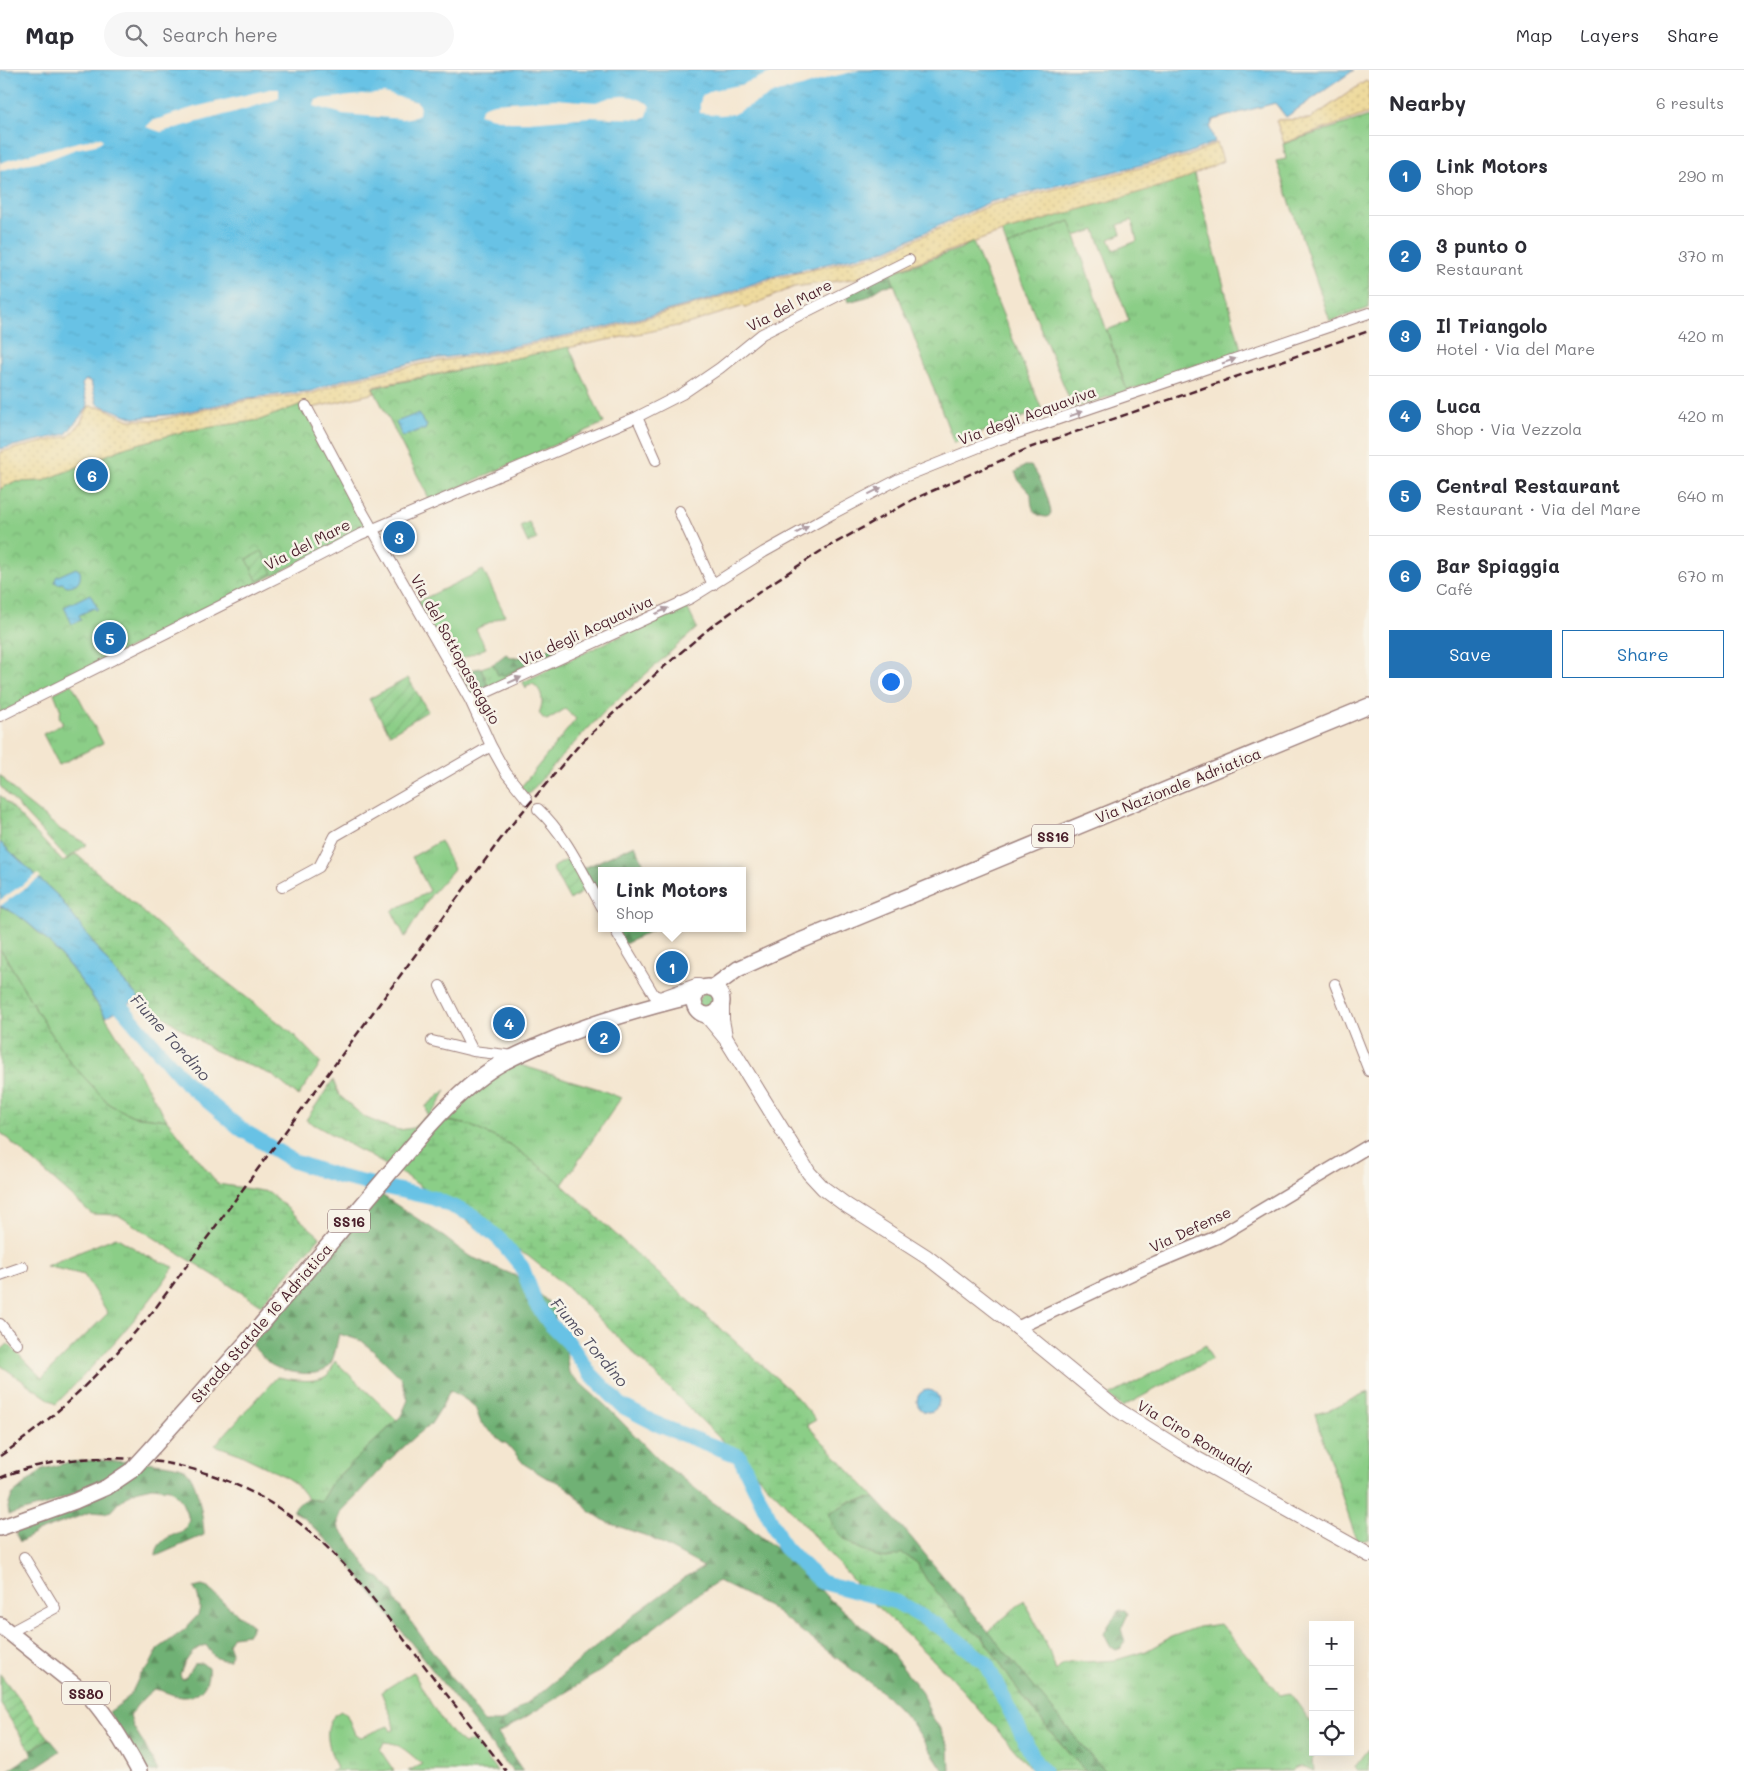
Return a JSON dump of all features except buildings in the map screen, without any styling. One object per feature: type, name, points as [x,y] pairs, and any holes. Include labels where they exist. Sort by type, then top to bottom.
[{"type":"main road","name":"Via Nazionale Adriatica","points":[[430,1125],[462,1092],[493,1068],[568,1032],[703,991],[738,969],[793,944],[1369,706]]},
{"type":"main road","points":[[704,1014],[714,1014],[718,1011],[738,969]]},
{"type":"main road","points":[[703,991],[719,992],[726,1039],[695,1005],[703,991]]},
{"type":"main road","name":"Via Nazionale Adriatica","points":[[660,1003],[684,1007],[704,1014]]},
{"type":"main road","name":"Via Ciro Romualdi","points":[[726,1039],[809,1173],[823,1188],[927,1257],[1118,1410],[1183,1451],[1369,1555]]},
{"type":"main road","name":"Strada Statale 16 Adriatica","points":[[15,1522],[75,1502],[107,1487],[132,1470],[268,1317],[430,1125]]},
{"type":"main road","points":[[0,1537],[15,1522]]},
{"type":"main road","name":"SS16","points":[[0,1528],[15,1522]]},
{"type":"main road","name":"SS80","points":[[3,1628],[91,1698],[103,1712],[139,1771]]},
{"type":"street","name":"Via del Mare","points":[[0,716],[372,529],[637,417],[682,394],[720,368],[762,334],[909,260]]},
{"type":"street","name":"Via degli Acquaviva","points":[[470,700],[691,598],[764,552],[899,480],[994,442],[1369,313]]},
{"type":"street","name":"Via del Sottopassaggio","points":[[306,406],[372,529],[470,700],[506,774],[527,799]]},
{"type":"street","points":[[637,417],[656,460]]},
{"type":"street","points":[[679,511],[713,585]]},
{"type":"street","points":[[282,887],[319,867],[335,836],[491,746]]},
{"type":"street","points":[[538,809],[548,818],[561,836],[598,900]]},
{"type":"street","points":[[616,932],[654,995],[660,997],[696,984],[699,984],[703,991]]},
{"type":"street","points":[[1335,984],[1369,1071]]},
{"type":"street","points":[[440,986],[472,1050]]},
{"type":"street","points":[[432,1042],[510,1059]]},
{"type":"street","name":"Via Defense","points":[[1017,1328],[1157,1262],[1216,1237],[1369,1146]]},
{"type":"street","points":[[0,1275],[23,1267]]},
{"type":"street","points":[[0,1324],[17,1344]]},
{"type":"street","points":[[3,1628],[16,1629],[55,1608],[24,1557]]},
{"type":"green space","points":[[1369,116],[1369,308],[1330,321],[1276,161],[1286,159],[1283,144]]},
{"type":"green space","points":[[1194,174],[1242,353],[1127,391],[1107,330],[1129,321],[1095,230],[1075,236],[1070,221],[1007,246],[1002,232],[1182,180]],"holes":[[[1132,220],[1137,241],[1114,250],[1109,239],[1121,234],[1118,225]]]},
{"type":"green space","points":[[1070,221],[1127,391],[1073,408],[1007,246]]},
{"type":"green space","points":[[973,242],[1042,410],[954,443],[890,273],[960,249]]},
{"type":"green space","points":[[890,272],[894,285],[884,286],[867,297],[848,302],[845,293]]},
{"type":"green space","points":[[569,347],[604,423],[430,500],[373,388]]},
{"type":"green space","points":[[302,404],[367,528],[0,713],[0,489],[14,482],[43,481],[127,447],[186,431],[260,420]]},
{"type":"green space","points":[[1025,466],[1031,466],[1044,488],[1051,513],[1048,517],[1043,517],[1036,513],[1032,507],[1031,494],[1019,481],[1015,472]]},
{"type":"green space","points":[[529,522],[537,539],[528,543],[520,526]]},
{"type":"green space","points":[[262,551],[273,573],[257,581],[247,559]]},
{"type":"green space","points":[[483,570],[505,615],[476,629],[486,648],[452,663],[417,602]]},
{"type":"green space","points":[[686,605],[697,628],[607,709],[559,759],[528,795],[521,787],[576,719],[565,709],[547,720],[543,718],[539,713],[542,705],[541,693],[533,684],[527,685],[526,689],[523,682]]},
{"type":"green space","points":[[558,641],[563,644],[566,652],[557,657],[539,659],[503,676],[498,675],[493,664],[506,654],[512,658],[542,654]]},
{"type":"green space","points":[[557,657],[489,689],[481,668],[493,664],[498,674],[534,661]]},
{"type":"green space","points":[[481,668],[489,689],[472,696],[460,675],[469,670]]},
{"type":"green space","points":[[408,678],[428,711],[390,734],[369,699]]},
{"type":"green space","points":[[72,684],[103,743],[59,765],[43,734],[63,724],[59,716],[61,711],[54,693]]},
{"type":"green space","points":[[0,775],[21,798],[61,830],[87,844],[67,859],[0,786]]},
{"type":"green space","points":[[0,795],[63,862],[76,854],[205,965],[292,1033],[321,1063],[298,1096],[272,1075],[213,1050],[139,998],[116,973],[58,896],[0,842]]},
{"type":"green space","points":[[440,841],[454,869],[431,895],[405,937],[392,911],[430,891],[412,857]]},
{"type":"green space","points":[[635,845],[645,867],[598,867],[598,897],[582,869]]},
{"type":"green space","points":[[570,858],[587,889],[570,900],[552,868]]},
{"type":"green space","points":[[0,906],[18,915],[62,957],[110,1024],[167,1120],[133,1116],[110,1105],[70,1062],[0,950]]},
{"type":"green space","points":[[618,932],[648,932],[625,944]]},
{"type":"green space","points":[[0,950],[70,1062],[110,1105],[133,1116],[167,1120],[218,1184],[269,1192],[320,1237],[261,1305],[118,1215],[92,1214],[0,1132]]},
{"type":"green space","points":[[706,990],[716,993],[719,1000],[711,1011],[702,1010],[697,1001]]},
{"type":"green space","points":[[517,1064],[599,1089],[621,1098],[562,1185],[511,1145],[469,1125],[444,1120],[474,1089],[493,1076]]},
{"type":"green space","points":[[333,1080],[339,1095],[364,1117],[388,1127],[399,1130],[413,1128],[425,1117],[469,1125],[511,1145],[555,1178],[640,1257],[791,1391],[816,1420],[807,1425],[875,1498],[851,1501],[829,1513],[837,1532],[852,1545],[874,1555],[887,1558],[902,1553],[917,1563],[926,1579],[950,1608],[984,1639],[1012,1682],[1048,1729],[1085,1771],[1033,1771],[950,1676],[870,1600],[782,1500],[569,1289],[528,1256],[478,1229],[409,1178],[306,1120]]},
{"type":"green space","points":[[446,1090],[437,1107],[428,1117],[426,1106]]},
{"type":"green space","points":[[380,1194],[436,1231],[469,1256],[523,1279],[556,1309],[554,1337],[565,1346],[569,1373],[607,1407],[659,1460],[802,1569],[827,1597],[886,1646],[922,1693],[931,1715],[949,1747],[950,1771],[944,1771],[912,1723],[887,1696],[768,1606],[718,1581],[647,1633],[602,1670],[498,1734],[523,1771],[512,1771],[341,1554],[305,1519],[293,1511],[305,1500],[321,1501],[332,1482],[401,1416],[408,1400],[401,1378],[362,1341],[339,1334],[329,1366],[321,1372],[314,1373],[298,1373],[275,1367],[251,1345]],"holes":[[[450,1390],[475,1407],[481,1423],[507,1444],[524,1464],[545,1477],[561,1483],[575,1494],[588,1510],[608,1523],[647,1536],[704,1567],[684,1578],[635,1614],[542,1692],[501,1722],[484,1722],[395,1600],[392,1591],[380,1578],[372,1575],[347,1537],[339,1529],[338,1521],[342,1511],[387,1462],[431,1424]]]},
{"type":"green space","points":[[116,1237],[147,1256],[174,1267],[133,1321],[56,1404],[0,1365],[0,1351],[8,1344],[42,1378],[108,1313],[84,1275],[46,1266]]},
{"type":"green space","points":[[1206,1345],[1212,1359],[1122,1407],[1109,1396]]},
{"type":"green space","points":[[335,1361],[397,1420],[332,1482],[321,1501],[308,1499],[297,1485],[284,1476],[237,1453],[215,1445],[277,1377],[298,1380],[320,1379],[330,1372]]},
{"type":"green space","points":[[1369,1392],[1369,1539],[1357,1542],[1315,1414],[1330,1410]]},
{"type":"green space","points":[[98,1460],[130,1462],[122,1473],[49,1504],[9,1515],[8,1507],[12,1495],[43,1469],[70,1462]]},
{"type":"green space","points":[[147,1462],[177,1466],[189,1474],[199,1500],[204,1535],[156,1556],[162,1542],[185,1530],[189,1519],[181,1500],[170,1489],[152,1487],[138,1490],[127,1496],[111,1511],[104,1513],[91,1512],[37,1532],[20,1542],[16,1534],[18,1527]]},
{"type":"green space","points":[[875,1498],[910,1536],[1093,1759],[1106,1771],[1085,1771],[1048,1729],[1012,1682],[984,1639],[950,1608],[926,1579],[917,1563],[902,1553],[887,1558],[874,1555],[852,1545],[837,1532],[829,1513],[852,1501]]},
{"type":"green space","points":[[202,1586],[208,1588],[253,1626],[248,1634],[233,1636],[228,1644],[232,1655],[229,1660],[217,1658],[206,1645],[201,1646],[190,1656],[180,1674],[182,1679],[186,1677],[194,1664],[202,1663],[208,1668],[205,1684],[194,1695],[182,1697],[154,1689],[138,1705],[130,1716],[133,1726],[158,1771],[139,1771],[109,1712],[123,1702],[133,1690],[140,1675],[149,1667],[158,1649],[184,1630],[198,1615],[200,1608],[198,1596],[194,1588]]},
{"type":"green space","points":[[1024,1600],[1048,1648],[1056,1671],[1063,1664],[1071,1661],[1116,1660],[1146,1651],[1171,1637],[1198,1627],[1221,1624],[1280,1695],[1290,1693],[1309,1719],[1309,1756],[1314,1756],[1314,1771],[1305,1767],[1299,1767],[1291,1771],[1106,1771],[1093,1759],[988,1632]]},
{"type":"green space","points":[[1120,1610],[1126,1610],[1128,1614],[1121,1629],[1125,1642],[1122,1648],[1116,1650],[1110,1646],[1104,1634]]},
{"type":"green space","points":[[413,1672],[449,1730],[464,1744],[473,1740],[497,1771],[408,1771],[422,1764],[395,1744],[384,1742],[380,1750],[394,1771],[331,1771],[337,1768],[331,1753],[328,1737],[330,1722],[334,1716],[341,1711],[346,1713],[355,1734],[361,1737],[388,1726],[391,1731],[394,1730],[392,1718],[381,1692]]},
{"type":"green space","points":[[0,1674],[49,1738],[30,1751],[0,1703]]},
{"type":"green space","points":[[49,1738],[60,1751],[30,1771],[7,1771],[32,1755],[30,1751]]},
{"type":"green space","points":[[1369,1749],[1369,1771],[1358,1771],[1354,1768]]},
{"type":"sand","points":[[1366,81],[1369,83],[1369,113],[1284,143],[1276,120],[1310,119]]},
{"type":"sand","points":[[1217,143],[1223,161],[1182,180],[1002,232],[880,275],[794,287],[745,308],[744,306],[687,324],[372,387],[375,393],[312,408],[302,404],[260,420],[186,431],[127,447],[43,481],[14,482],[0,489],[0,452],[69,436],[80,424],[89,406],[104,408],[129,420],[158,420],[248,400],[311,394],[343,382],[425,363],[480,355],[602,330],[709,301],[776,278],[886,253],[990,205],[1188,156]]},
{"type":"water","points":[[0,70],[1354,70],[1286,117],[1275,103],[1213,120],[1210,128],[1215,142],[1186,154],[990,202],[887,250],[775,276],[707,300],[602,328],[480,353],[424,360],[342,380],[312,391],[249,398],[176,414],[134,418],[97,404],[91,382],[86,380],[82,384],[88,407],[66,434],[0,449]]},
{"type":"water","points":[[419,413],[423,422],[427,425],[425,430],[402,437],[396,422]]},
{"type":"water","points":[[76,568],[80,571],[80,574],[76,584],[67,586],[55,582],[56,577]]},
{"type":"water","points":[[90,594],[98,609],[94,608],[79,615],[81,620],[72,624],[64,607]]},
{"type":"water","points":[[0,842],[58,896],[116,973],[139,998],[106,1017],[73,970],[45,938],[15,914],[0,906]]},
{"type":"water","points":[[928,1390],[936,1393],[939,1401],[936,1409],[928,1412],[920,1409],[917,1401],[920,1393]]},
{"type":"pier","points":[[778,70],[860,70],[774,93],[734,114],[700,113],[702,96],[713,90],[740,85]]},
{"type":"pier","points":[[270,89],[279,89],[279,97],[275,100],[161,132],[146,127],[152,121],[195,107]]},
{"type":"pier","points":[[384,93],[417,102],[420,105],[419,114],[415,117],[402,119],[343,114],[314,106],[316,100],[319,99]]},
{"type":"pier","points":[[611,97],[633,97],[647,103],[650,106],[647,116],[642,119],[590,117],[509,122],[479,114],[484,106],[494,103],[555,99],[596,102]]},
{"type":"pier","points":[[100,137],[103,140],[96,145],[76,149],[47,160],[0,171],[0,163],[44,150]]},
{"type":"pier","points":[[38,874],[41,877],[0,906],[0,900]]},
{"type":"waterway","name":"Fiume Tordino","points":[[110,994],[187,1084],[241,1129],[295,1162],[340,1177],[433,1198],[474,1216],[501,1241],[522,1267],[536,1304],[550,1324],[569,1343],[589,1372],[622,1406],[661,1426],[739,1456],[784,1547],[821,1582],[896,1602],[940,1627],[986,1663],[1037,1765],[1044,1771]]},
{"type":"railway","points":[[0,1456],[43,1424],[82,1388],[154,1310],[508,829],[579,745],[659,671],[712,626],[821,551],[914,499],[1029,448],[1369,331]]},
{"type":"railway","points":[[0,1478],[49,1463],[100,1458],[134,1459],[166,1463],[196,1470],[251,1492],[277,1507],[325,1545],[347,1568],[506,1771]]},
{"type":"place","name":"Bar Spiaggia","points":[[92,475]]},
{"type":"place","name":"Il Triangolo","points":[[399,537]]},
{"type":"place","name":"Central Restaurant","points":[[110,638]]},
{"type":"place","name":"Link Motors","points":[[672,967]]},
{"type":"place","name":"Luca","points":[[509,1023]]},
{"type":"place","name":"3 punto 0","points":[[604,1037]]}]
